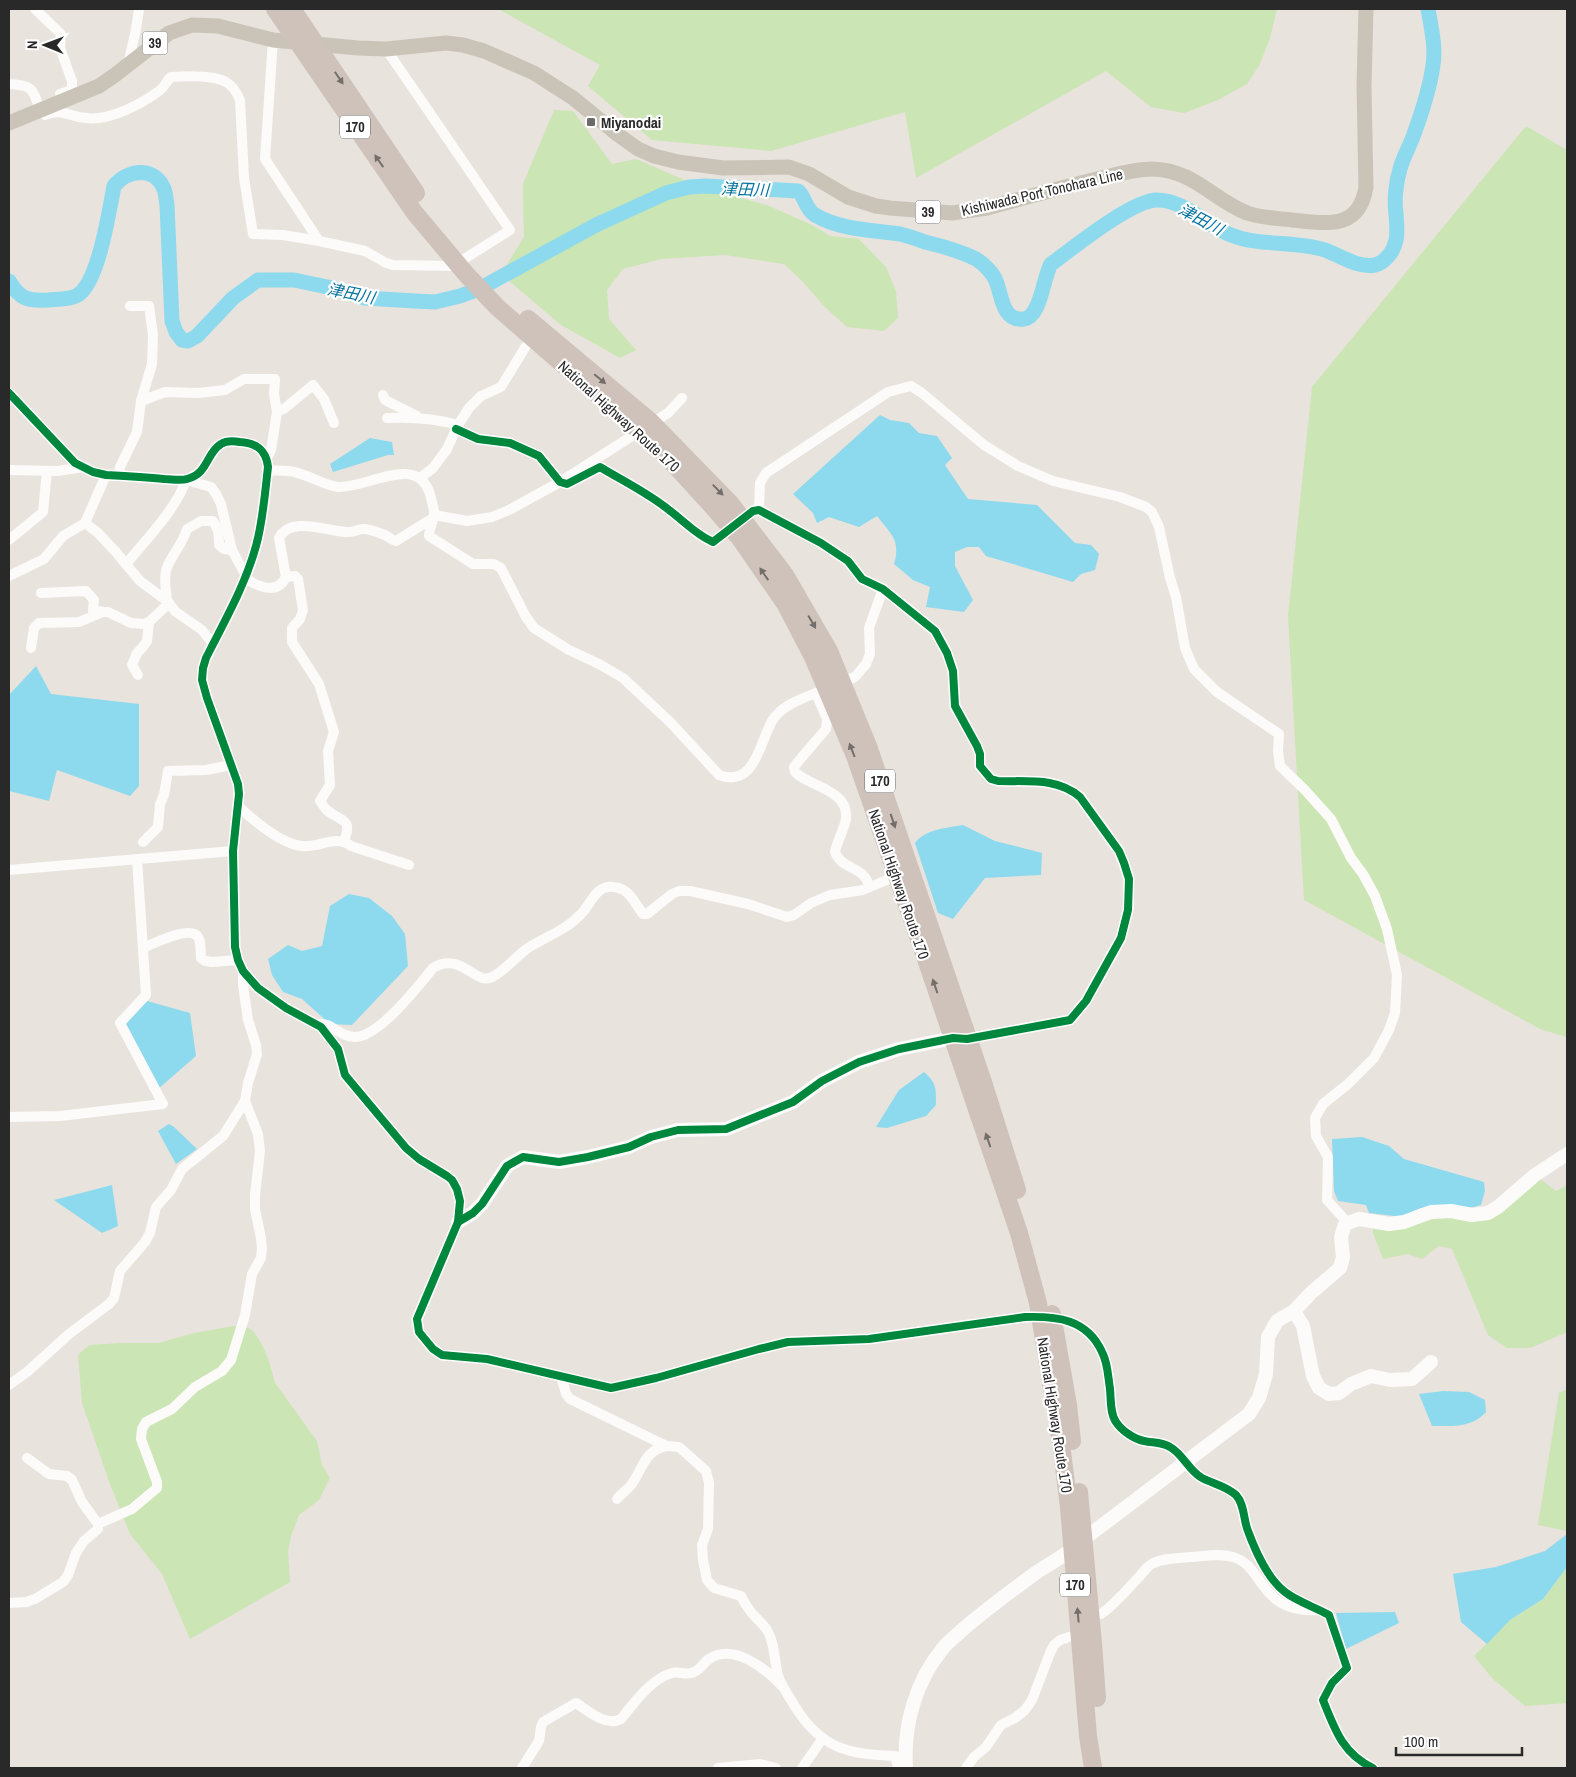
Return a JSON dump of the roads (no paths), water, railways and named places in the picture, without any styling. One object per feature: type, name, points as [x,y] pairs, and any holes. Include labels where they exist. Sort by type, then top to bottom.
[{"type":"highway","name":"National Highway Route 170","points":[[275,9],[414,212],[476,268],[558,352],[645,426],[730,503],[753,531],[785,576],[829,651],[829,688],[855,756],[896,876],[960,1039],[983,1082],[1004,1148],[1044,1302],[1061,1403],[1069,1507],[1078,1546],[1093,1643],[1098,1725],[1104,1768]]},
{"type":"highway","name":"National Highway Route 170","points":[[292,9],[428,211],[444,238]]},
{"type":"highway","name":"National Highway Route 170","points":[[829,688],[868,746],[960,1039]]},
{"type":"highway","name":"National Highway Route 170","points":[[1078,1546],[1088,1736],[1094,1768]]},
{"type":"main road","name":"Kishiwada Port Tonohara Line","points":[[9,123],[99,86],[169,33],[192,25],[218,26],[273,40],[358,48],[386,49],[437,43],[472,47],[513,63],[549,82],[573,98],[638,149],[654,156],[678,162],[723,168],[789,167],[809,174],[848,197],[876,206],[913,211],[952,213],[969,211],[1122,173],[1152,169],[1169,171],[1188,177],[1249,214],[1325,223],[1343,221],[1350,218],[1357,211],[1364,197],[1366,177],[1364,86],[1366,9]]},
{"type":"street","points":[[9,84],[24,85],[31,90],[46,108],[50,98],[72,90],[72,81],[60,48],[61,34],[35,9]]},
{"type":"street","points":[[128,65],[139,9]]},
{"type":"street","points":[[273,40],[265,160],[319,241]]},
{"type":"street","points":[[24,117],[32,119],[54,111],[63,111],[86,118],[107,117],[123,111],[158,92],[171,77],[194,76],[222,80],[235,90],[240,100],[244,178],[253,234],[283,234],[365,251],[393,265],[453,266],[510,230],[386,49]]},
{"type":"street","points":[[118,476],[120,467],[137,432],[141,401],[152,364],[153,335],[149,306],[130,306]]},
{"type":"street","points":[[420,478],[433,468],[448,449],[457,427],[468,408],[481,396],[501,387],[526,346]]},
{"type":"street","points":[[141,401],[165,392],[198,393],[225,390],[244,379],[275,379],[274,394],[277,412],[271,450],[267,458]]},
{"type":"street","points":[[277,412],[285,408],[313,385],[324,399],[334,423]]},
{"type":"street","points":[[387,418],[420,418],[445,421],[478,439],[510,443],[539,456],[560,482],[567,484],[600,467],[654,499],[702,537],[713,542],[756,511],[760,483],[766,472],[888,392],[912,386],[984,445],[1018,466],[1053,481],[1120,497],[1146,507],[1152,512],[1159,527],[1176,597],[1185,648],[1194,669],[1217,692],[1280,734],[1278,751],[1280,766],[1331,819],[1350,858],[1363,874],[1375,896],[1387,929],[1396,975],[1395,1013],[1389,1030],[1374,1058],[1348,1084],[1324,1104],[1315,1118],[1316,1136],[1328,1157],[1327,1200],[1346,1222],[1341,1237],[1343,1257],[1340,1268],[1311,1293],[1294,1311],[1277,1321],[1268,1337],[1266,1374],[1259,1398],[1249,1414],[1078,1546],[1015,1588],[944,1646],[915,1697],[908,1725],[906,1768]]},
{"type":"street","points":[[9,393],[75,463],[93,472],[106,475],[186,480],[211,487],[221,504],[232,550],[245,577],[258,587],[265,588],[279,586],[286,577],[295,576],[298,579],[303,610],[300,618],[292,628],[292,642],[319,684],[334,732],[328,751],[330,784],[320,802],[327,811],[346,821],[347,834],[344,841]]},
{"type":"street","points":[[383,395],[385,400],[420,418]]},
{"type":"street","points":[[286,577],[279,538],[287,530],[307,525],[348,532],[362,529],[385,534],[396,541],[433,517],[467,521],[492,517],[560,482],[668,413],[682,398]]},
{"type":"street","points":[[126,564],[168,512],[182,491],[186,480],[201,472],[220,444],[226,442],[250,442],[259,446],[267,458],[268,470],[256,547],[245,577],[206,658],[202,680],[238,784],[238,806],[233,851],[233,924],[235,947],[243,971],[258,988],[286,1008],[321,1027],[338,1049],[345,1075],[406,1148],[419,1159],[452,1180],[457,1189],[460,1202],[458,1222],[417,1318],[419,1332],[433,1349],[442,1355],[487,1358],[611,1388],[656,1378],[788,1342],[869,1339],[1025,1317],[1045,1316],[1073,1322],[1095,1340],[1103,1353],[1107,1366],[1112,1410],[1116,1422],[1136,1439],[1169,1446],[1202,1478],[1217,1484],[1237,1496],[1242,1505],[1247,1528],[1270,1574],[1285,1592],[1329,1615],[1347,1668],[1332,1683],[1323,1700],[1334,1730],[1349,1752],[1364,1764],[1373,1768]]},
{"type":"street","points":[[9,470],[47,471],[83,467]]},
{"type":"street","points":[[268,470],[295,472],[336,487],[346,487],[386,475],[412,475],[420,478],[426,483],[433,517],[429,536],[473,564],[494,564],[501,568],[526,617],[534,628],[569,650],[600,664],[623,678],[670,722],[719,775],[727,778],[735,777],[748,769],[757,757],[773,718],[787,706],[855,677],[866,664],[870,654],[869,628],[884,588]]},
{"type":"street","points":[[9,540],[43,512],[47,471]]},
{"type":"street","points":[[9,576],[44,560],[63,536],[84,523],[106,475]]},
{"type":"street","points":[[458,1222],[473,1213],[482,1204],[508,1166],[523,1157],[559,1162],[628,1147],[651,1136],[678,1130],[726,1130],[793,1102],[822,1081],[859,1062],[899,1049],[1070,1020],[1086,1001],[1121,938],[1128,910],[1129,879],[1119,851],[1080,798],[1072,790],[1053,782],[998,781],[991,779],[980,766],[980,754],[977,746],[955,706],[953,671],[947,653],[935,631],[884,588],[862,579],[848,561],[811,536],[756,511]]},
{"type":"street","points":[[41,593],[86,591],[94,600],[94,610],[108,612],[131,623],[144,624],[149,622],[168,602],[165,575],[167,566],[182,543],[187,529],[201,521],[213,521],[218,527],[219,545],[224,549],[232,550]]},
{"type":"street","points":[[84,523],[97,532],[140,581],[168,602],[176,612],[202,630],[213,644]]},
{"type":"street","points":[[31,648],[34,628],[39,623],[79,622],[103,612]]},
{"type":"street","points":[[138,674],[132,665],[137,653],[147,640],[149,622]]},
{"type":"street","points":[[829,688],[826,729],[794,767],[795,772],[829,792],[844,805],[846,821],[835,852],[841,861],[864,875],[868,880],[869,887]]},
{"type":"street","points":[[143,842],[158,827],[160,804],[164,795],[168,771],[206,770],[231,765]]},
{"type":"street","points":[[238,806],[260,826],[292,843],[302,846],[315,846],[330,841],[344,841],[350,846],[409,865]]},
{"type":"street","points":[[9,870],[233,851]]},
{"type":"street","points":[[9,1117],[60,1116],[163,1104],[120,1023],[146,995],[137,859]]},
{"type":"street","points":[[314,1024],[326,1025],[346,1036],[357,1038],[365,1035],[400,1007],[433,968],[439,964],[463,966],[483,979],[491,978],[527,948],[574,921],[582,914],[600,889],[606,887],[615,887],[627,892],[632,896],[643,914],[647,914],[672,894],[690,891],[748,904],[787,917],[794,915],[811,903],[830,895],[863,890],[896,876]]},
{"type":"street","points":[[143,948],[175,935],[191,933],[197,935],[200,940],[201,958],[205,961],[238,960]]},
{"type":"street","points":[[9,1385],[114,1298],[120,1271],[145,1242],[150,1233],[156,1207],[171,1190],[182,1169],[223,1136],[245,1101],[248,1083],[257,1054],[248,1020],[243,971]]},
{"type":"street","points":[[98,1524],[132,1508],[157,1488],[158,1482],[141,1439],[142,1429],[146,1422],[172,1409],[195,1386],[222,1371],[231,1360],[244,1315],[252,1274],[261,1258],[262,1249],[255,1209],[260,1151],[258,1134],[245,1101]]},
{"type":"street","points":[[1345,1224],[1359,1219],[1389,1224],[1404,1222],[1431,1212],[1451,1211],[1472,1215],[1488,1213],[1498,1207],[1536,1175],[1567,1154]]},
{"type":"street","points":[[1294,1311],[1303,1326],[1313,1376],[1318,1388],[1329,1394],[1339,1393],[1351,1384],[1371,1376],[1390,1380],[1412,1379],[1431,1362]]},
{"type":"street","points":[[560,1376],[566,1394],[570,1399],[667,1446]]},
{"type":"street","points":[[617,1499],[630,1486],[652,1451],[658,1448],[667,1446],[680,1447],[706,1471],[709,1483],[708,1529],[702,1545],[707,1580],[714,1588],[741,1596],[749,1610],[767,1630],[775,1654],[778,1675],[783,1687],[807,1725],[823,1738],[847,1750],[864,1755],[895,1756],[898,1768]]},
{"type":"street","points":[[9,1602],[26,1602],[35,1599],[63,1582],[68,1575],[76,1552],[84,1541],[98,1529],[98,1524],[82,1502],[72,1480],[67,1476],[49,1474],[27,1458]]},
{"type":"street","points":[[1101,1614],[1113,1605],[1150,1565],[1159,1561],[1222,1555],[1232,1556],[1243,1561],[1252,1569],[1273,1598],[1280,1603],[1305,1611],[1319,1610]]},
{"type":"street","points":[[966,1768],[974,1757],[986,1747],[1001,1725],[1025,1710],[1032,1700],[1054,1645],[1060,1640],[1069,1638]]},
{"type":"street","points":[[522,1768],[540,1742],[540,1727],[543,1722],[576,1703],[596,1716],[609,1722],[615,1722],[621,1719],[650,1685],[672,1672],[692,1674],[716,1656],[742,1657],[756,1662],[783,1687]]},
{"type":"street","points":[[802,1768],[823,1738]]},
{"type":"street","points":[[718,1768],[760,1764],[776,1768]]},
{"type":"water","points":[[880,415],[890,420],[909,423],[919,433],[937,436],[952,458],[945,465],[968,499],[1037,505],[1075,543],[1091,545],[1099,554],[1095,570],[1081,574],[1073,582],[986,556],[979,547],[967,547],[955,552],[955,566],[973,600],[964,612],[926,607],[930,587],[913,580],[894,564],[896,556],[895,543],[877,516],[859,527],[829,517],[817,523],[813,513],[793,494]]},
{"type":"water","points":[[370,438],[392,442],[394,455],[388,455],[333,472],[330,464]]},
{"type":"water","points":[[36,666],[51,694],[139,704],[139,786],[130,796],[57,770],[49,801],[9,791],[9,695]]},
{"type":"water","points":[[963,825],[995,841],[1042,853],[1041,875],[985,878],[953,919],[938,913],[915,843],[919,838],[930,832]]},
{"type":"water","points":[[349,894],[369,898],[392,916],[405,934],[408,966],[352,1025],[330,1024],[302,999],[283,992],[272,975],[268,959],[288,945],[302,951],[322,946],[330,906]]},
{"type":"water","points":[[147,1001],[190,1013],[196,1056],[158,1089],[123,1025]]},
{"type":"water","points":[[924,1072],[935,1087],[936,1105],[926,1116],[887,1128],[876,1127],[899,1090]]},
{"type":"water","points":[[169,1124],[197,1149],[176,1164],[158,1131]]},
{"type":"water","points":[[1362,1137],[1389,1146],[1404,1159],[1484,1182],[1485,1191],[1481,1205],[1471,1208],[1424,1208],[1403,1217],[1369,1213],[1366,1205],[1338,1201],[1334,1191],[1332,1139]]},
{"type":"water","points":[[112,1185],[118,1226],[102,1233],[54,1200]]},
{"type":"water","points":[[1443,1391],[1469,1392],[1485,1400],[1486,1412],[1474,1421],[1461,1425],[1432,1426],[1419,1394]]},
{"type":"water","points":[[1567,1534],[1567,1567],[1543,1599],[1510,1620],[1487,1644],[1461,1622],[1453,1574],[1496,1567],[1545,1551]]},
{"type":"water","points":[[1395,1612],[1399,1623],[1346,1649],[1336,1613]]},
{"type":"waterway","name":"津田川","points":[[9,281],[17,292],[29,299],[63,299],[78,295],[92,276],[97,261],[114,186],[126,176],[141,172],[154,176],[165,191],[172,321],[176,332],[182,340],[188,341],[197,336],[233,298],[258,280],[294,280],[332,288],[365,298],[435,302],[479,289],[596,225],[666,193],[689,187],[705,186],[798,191],[812,213],[835,224],[856,229],[900,234],[964,254],[979,261],[995,278],[1007,312],[1017,319],[1030,317],[1034,311],[1051,264],[1118,216],[1146,202],[1157,200],[1177,204],[1222,231],[1242,239],[1314,247],[1355,263],[1375,265],[1387,258],[1395,244],[1397,230],[1395,209],[1396,186],[1430,82],[1434,51],[1428,9]]},
{"type":"place","name":"Miyanodai","points":[[591,122]]}]
